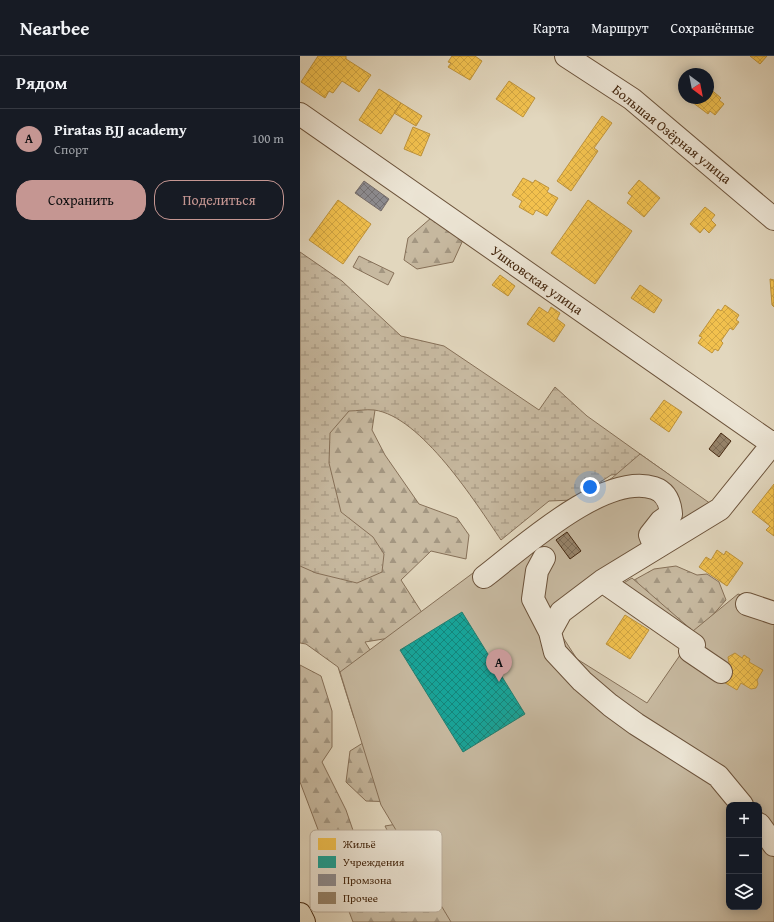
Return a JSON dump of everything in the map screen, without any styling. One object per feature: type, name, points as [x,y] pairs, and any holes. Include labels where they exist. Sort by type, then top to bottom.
[{"type":"main road","points":[[300,914],[304,922]]},
{"type":"street","name":"Большая Озёрная улица","points":[[566,56],[632,99],[774,219]]},
{"type":"street","name":"Ушковская улица","points":[[300,114],[774,444]]},
{"type":"street","points":[[550,632],[561,612],[602,581],[720,509],[774,444]]},
{"type":"street","points":[[484,577],[575,508],[614,490],[643,485],[661,491],[670,504],[671,514],[661,521],[650,535],[655,548]]},
{"type":"street","points":[[544,558],[537,572],[533,599],[550,632],[555,652],[582,681],[610,705],[636,724],[718,776],[740,802]]},
{"type":"street","points":[[602,581],[694,645],[690,651],[721,672]]},
{"type":"street","points":[[747,604],[774,613]]},
{"type":"street","points":[[762,828],[774,845]]},
{"type":"green space","points":[[431,218],[463,240],[453,262],[417,269],[404,260],[408,238]]},
{"type":"green space","points":[[300,252],[342,281],[401,336],[444,346],[539,410],[555,387],[587,416],[671,476],[648,471],[611,475],[573,500],[549,501],[501,540],[446,463],[410,428],[392,416],[374,410],[349,411],[330,433],[329,463],[341,512],[373,537],[384,554],[382,572],[357,583],[316,573],[300,566]]},
{"type":"green space","points":[[359,256],[394,273],[388,285],[353,267]]},
{"type":"green space","points":[[300,349],[375,410],[372,430],[385,455],[419,504],[457,518],[469,535],[466,559],[431,551],[401,580],[428,622],[414,634],[365,642],[412,716],[397,802],[366,801],[346,782],[350,751],[374,736],[354,718],[338,667],[306,644],[300,643],[300,513],[305,480]]},
{"type":"green space","points":[[640,454],[711,504],[549,616],[577,659],[647,703],[687,645],[610,591],[632,578],[693,631],[738,594],[774,605],[774,922],[451,922],[442,907],[442,830],[396,830],[381,805],[340,672],[555,512],[612,478]]},
{"type":"green space","points":[[676,566],[697,575],[707,574],[719,582],[726,600],[695,635],[627,584],[654,569]]},
{"type":"green space","points":[[300,665],[321,676],[332,711],[332,747],[322,762],[346,810],[353,830],[318,830],[300,782]]},
{"type":"green space","points":[[403,823],[412,830],[387,830],[385,826]]},
{"type":"green space","points":[[442,853],[532,922],[353,922],[349,912],[442,912]]},
{"type":"building: Жильё","points":[[318,56],[346,56],[346,59],[371,75],[359,92],[342,81],[333,93],[329,91],[325,98],[301,82]]},
{"type":"building: Жильё","points":[[452,56],[475,56],[482,61],[470,80],[448,67],[451,63],[448,62]]},
{"type":"building: Жильё","points":[[750,56],[767,56],[760,64]]},
{"type":"building: Жильё","points":[[509,81],[535,98],[523,117],[496,99]]},
{"type":"building: Жильё","points":[[379,89],[401,103],[381,134],[359,120]]},
{"type":"building: Жильё","points":[[714,92],[721,98],[719,100],[724,104],[715,115],[710,111],[708,114],[695,104],[714,104]]},
{"type":"building: Жильё","points":[[401,103],[422,116],[416,126],[394,113]]},
{"type":"building: Жильё","points":[[602,116],[612,123],[594,148],[598,151],[571,191],[557,181]]},
{"type":"building: Жильё","points":[[413,127],[430,134],[421,156],[404,149]]},
{"type":"building: Жильё","points":[[523,178],[533,183],[535,180],[549,188],[547,192],[558,198],[547,216],[536,210],[533,215],[519,207],[522,201],[512,195]]},
{"type":"building: Жильё","points":[[639,180],[660,198],[644,217],[627,203],[632,196],[628,193]]},
{"type":"building: Жильё","points":[[338,200],[371,224],[343,264],[309,240]]},
{"type":"building: Жильё","points":[[588,200],[632,231],[595,284],[551,253]]},
{"type":"building: Жильё","points":[[705,207],[715,215],[711,220],[716,225],[709,233],[704,228],[700,233],[690,224]]},
{"type":"building: Жильё","points":[[500,275],[515,286],[508,296],[492,285]]},
{"type":"building: Жильё","points":[[770,279],[774,280],[774,307],[772,305]]},
{"type":"building: Жильё","points":[[640,285],[662,300],[654,313],[631,298]]},
{"type":"building: Жильё","points":[[725,305],[739,315],[736,320],[739,322],[733,330],[730,328],[721,341],[723,343],[718,351],[715,349],[712,353],[698,343],[702,337],[699,336],[718,309],[721,311]]},
{"type":"building: Жильё","points":[[539,307],[548,313],[551,307],[560,313],[557,319],[565,325],[554,342],[527,324]]},
{"type":"building: Жильё","points":[[664,400],[682,412],[669,432],[650,419]]},
{"type":"building: Жильё","points":[[774,484],[774,536],[766,530],[770,526],[752,512]]},
{"type":"building: Жильё","points":[[717,550],[724,555],[726,551],[743,563],[727,586],[699,567],[706,557],[711,560]]},
{"type":"building: Жильё","points":[[625,615],[649,630],[630,659],[606,644]]},
{"type":"building: Жильё","points":[[735,653],[742,658],[744,655],[750,659],[749,662],[763,670],[757,680],[758,684],[756,688],[751,689],[741,683],[737,690],[722,681],[724,672],[729,663],[728,657]]},
{"type":"building: Учреждения","points":[[462,612],[525,714],[463,752],[400,650]]},
{"type":"building: Промзона","points":[[364,181],[389,199],[381,211],[355,193]]},
{"type":"building: Прочее","points":[[721,433],[731,441],[719,457],[709,449]]},
{"type":"building: Прочее","points":[[567,532],[581,551],[570,559],[556,540]]},
{"type":"place","name":"Piratas BJJ academy","points":[[499,682]]}]
